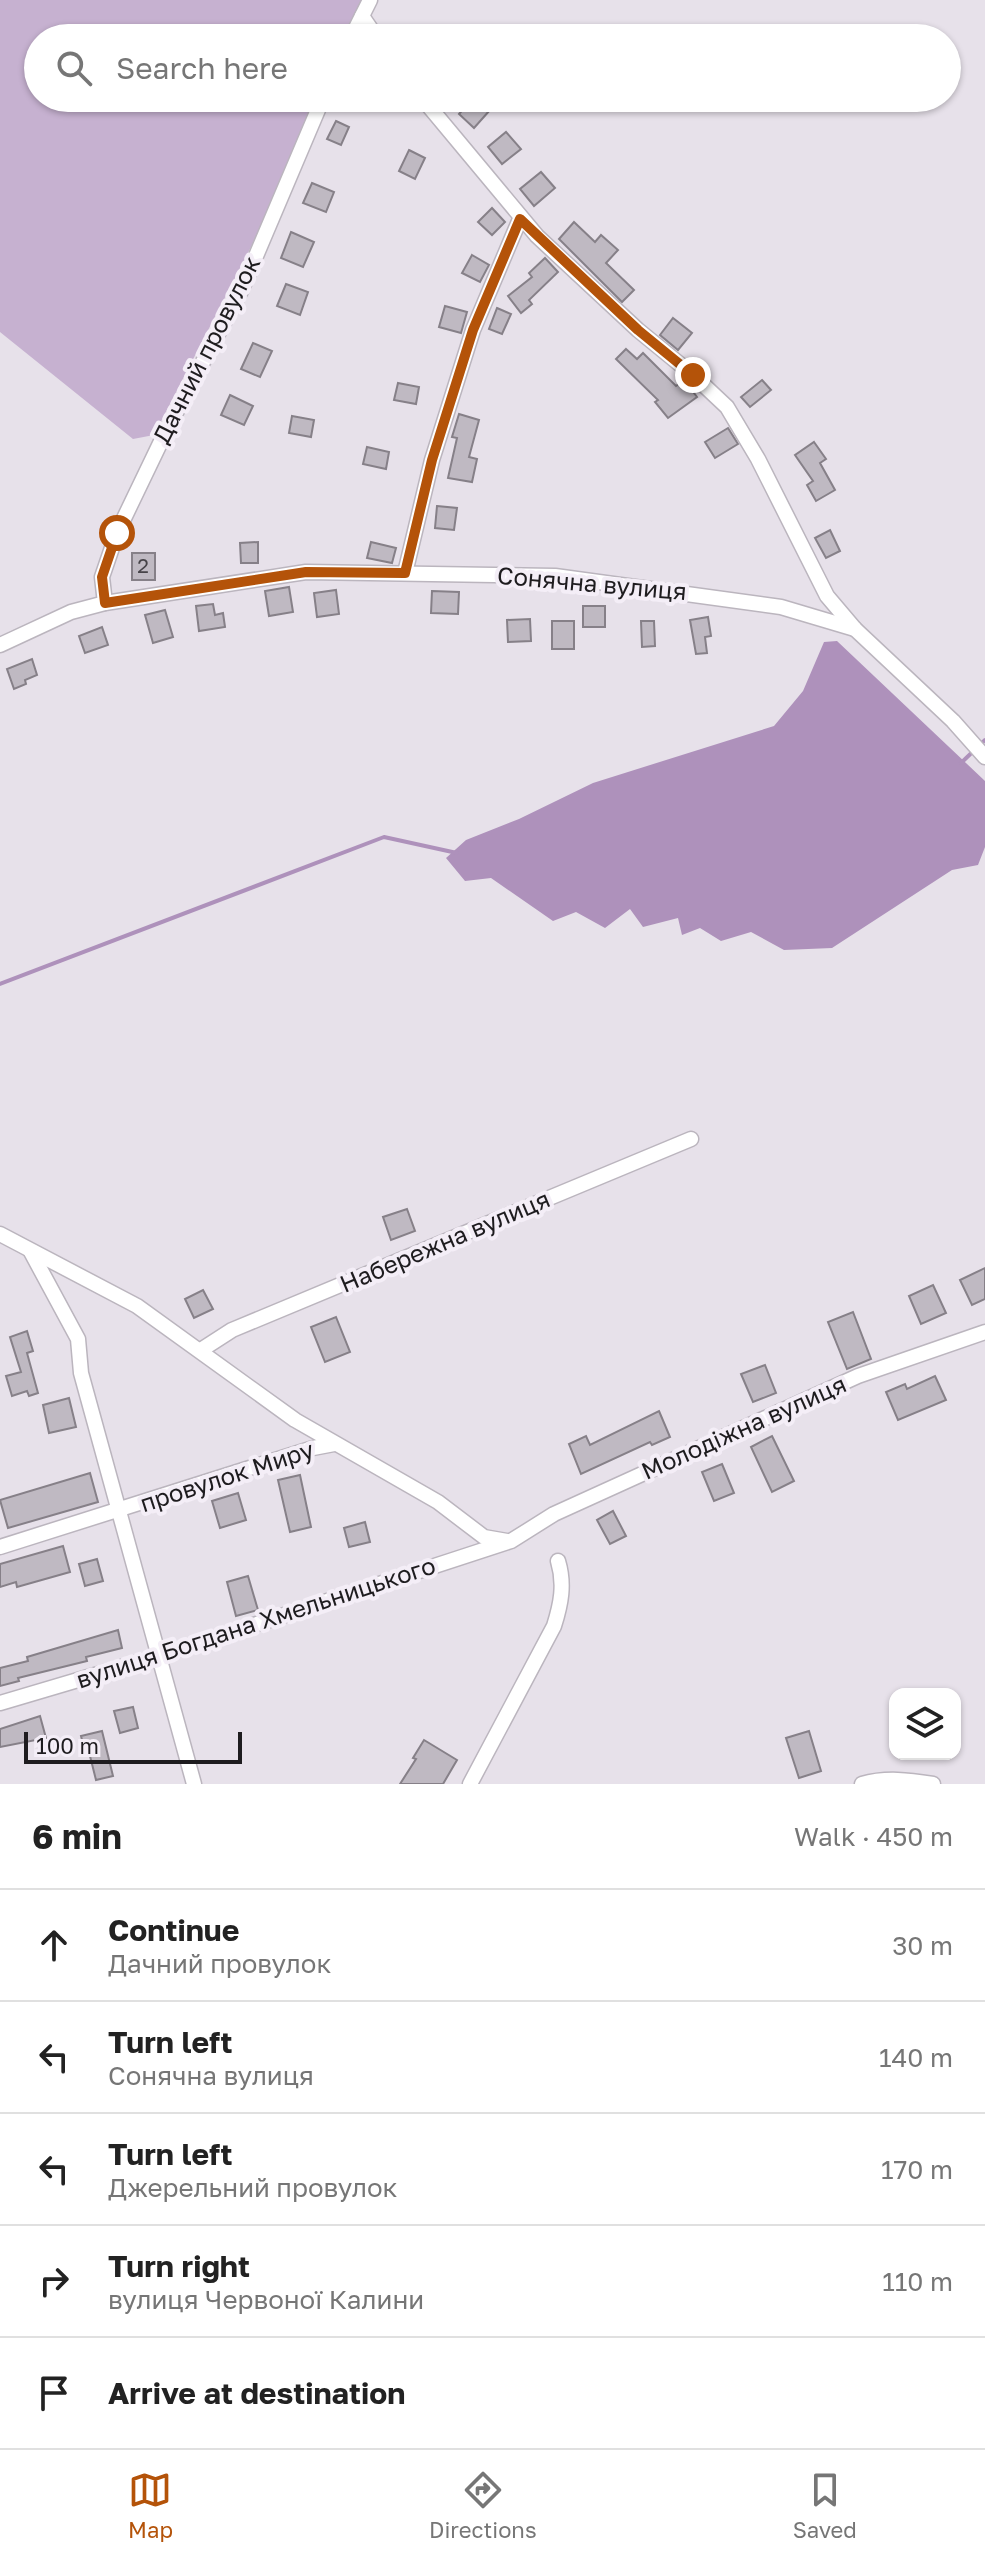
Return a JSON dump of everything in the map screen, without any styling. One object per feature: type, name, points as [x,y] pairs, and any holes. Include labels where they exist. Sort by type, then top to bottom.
[{"type":"street","points":[[358,24],[370,0]]},
{"type":"street","points":[[362,16],[367,24]]},
{"type":"street","name":"Дачний провулок","points":[[105,603],[102,577],[117,533],[152,459],[242,289],[317,112]]},
{"type":"street","points":[[433,112],[520,219],[638,330],[727,407],[758,459],[827,596],[855,629],[953,721],[985,757]]},
{"type":"street","points":[[405,573],[432,460],[473,330],[520,219]]},
{"type":"street","name":"Сонячна вулиця","points":[[0,645],[71,612],[105,603],[306,572],[555,576],[781,607],[855,629]]},
{"type":"street","name":"Набережна вулиця","points":[[201,1350],[232,1330],[691,1139]]},
{"type":"street","points":[[0,1234],[137,1306],[295,1420],[438,1502],[484,1537],[511,1541]]},
{"type":"street","name":"провулок Миру","points":[[31,1251],[78,1339],[81,1373],[119,1511]]},
{"type":"street","name":"Молодіжна вулиця","points":[[511,1541],[554,1514],[858,1376],[985,1332]]},
{"type":"street","name":"провулок Миру","points":[[0,1547],[334,1444]]},
{"type":"street","points":[[119,1511],[194,1784]]},
{"type":"street","name":"вулиця Богдана Хмельницького","points":[[0,1703],[159,1656],[511,1541]]},
{"type":"street","points":[[470,1784],[554,1626],[563,1586],[558,1561]]},
{"type":"street","points":[[862,1784],[892,1780],[933,1784]]},
{"type":"shaded area","points":[[0,0],[362,0],[351,24],[24,24],[24,112],[312,112],[252,245],[154,435],[133,439],[0,332]]},
{"type":"shaded area","points":[[837,641],[985,781],[985,847],[978,865],[952,870],[832,948],[784,950],[751,932],[721,941],[700,928],[682,935],[678,918],[643,927],[630,909],[605,928],[576,912],[553,921],[491,878],[465,881],[446,858],[466,840],[519,819],[593,783],[774,726],[803,691],[824,642]]},
{"type":"building","points":[[461,112],[488,112],[474,128],[459,114]]},
{"type":"building","points":[[336,121],[349,127],[341,145],[327,139]]},
{"type":"building","points":[[506,132],[521,149],[502,164],[488,147]]},
{"type":"building","points":[[409,150],[425,158],[415,179],[399,171]]},
{"type":"building","points":[[541,172],[555,188],[534,206],[520,189]]},
{"type":"building","points":[[312,183],[334,192],[326,212],[303,203]]},
{"type":"building","points":[[492,208],[505,222],[492,235],[478,222]]},
{"type":"building","points":[[574,222],[595,242],[601,235],[618,250],[606,263],[634,290],[622,302],[559,239]]},
{"type":"building","points":[[291,232],[314,242],[303,267],[281,258]]},
{"type":"building","points":[[472,255],[489,265],[480,282],[462,273]]},
{"type":"building","points":[[545,258],[558,272],[529,300],[532,304],[521,313],[508,296],[532,277],[529,273]]},
{"type":"building","points":[[286,284],[308,292],[300,315],[277,306]]},
{"type":"building","points":[[445,306],[467,312],[461,333],[439,327]]},
{"type":"building","points":[[497,308],[511,314],[502,334],[489,329]]},
{"type":"building","points":[[673,318],[692,333],[678,350],[660,335]]},
{"type":"building","points":[[253,343],[272,351],[260,377],[241,369]]},
{"type":"building","points":[[626,349],[637,359],[643,353],[676,386],[684,380],[697,397],[668,418],[655,402],[658,400],[616,359]]},
{"type":"building","points":[[762,380],[771,390],[750,407],[741,397]]},
{"type":"building","points":[[398,383],[419,387],[416,404],[394,400]]},
{"type":"building","points":[[230,395],[253,406],[244,425],[221,415]]},
{"type":"building","points":[[459,414],[479,420],[469,457],[477,459],[472,482],[448,478],[457,438],[452,437]]},
{"type":"building","points":[[292,416],[314,420],[311,437],[289,433]]},
{"type":"building","points":[[728,428],[738,444],[715,458],[705,442]]},
{"type":"building","points":[[814,442],[826,459],[820,463],[835,490],[816,501],[807,485],[813,481],[795,455]]},
{"type":"building","points":[[367,447],[389,452],[386,469],[363,464]]},
{"type":"building","points":[[437,506],[457,508],[454,530],[435,528]]},
{"type":"building","points":[[830,530],[840,551],[826,558],[815,538]]},
{"type":"building","points":[[258,542],[258,563],[241,563],[240,543]]},
{"type":"building","points":[[371,542],[396,548],[392,563],[367,558]]},
{"type":"building","points":[[132,553],[155,553],[155,580],[132,580]]},
{"type":"building","points":[[289,587],[293,612],[269,616],[265,591]]},
{"type":"building","points":[[336,590],[339,614],[317,617],[314,593]]},
{"type":"building","points":[[432,591],[459,592],[458,614],[431,613]]},
{"type":"building","points":[[213,604],[215,615],[223,613],[225,627],[199,631],[196,606]]},
{"type":"building","points":[[583,606],[605,606],[605,627],[583,627]]},
{"type":"building","points":[[165,610],[173,637],[153,643],[145,615]]},
{"type":"building","points":[[708,617],[711,636],[705,637],[707,653],[696,654],[690,620]]},
{"type":"building","points":[[530,619],[531,641],[508,642],[507,620]]},
{"type":"building","points":[[552,621],[574,621],[574,649],[552,649]]},
{"type":"building","points":[[641,621],[654,621],[655,646],[642,647]]},
{"type":"building","points":[[102,627],[108,645],[85,653],[79,636]]},
{"type":"building","points":[[32,659],[37,675],[14,689],[7,669]]},
{"type":"building","points":[[407,1209],[415,1231],[391,1240],[383,1217]]},
{"type":"building","points":[[985,1268],[985,1299],[972,1305],[960,1280]]},
{"type":"building","points":[[933,1285],[946,1313],[921,1324],[909,1296]]},
{"type":"building","points":[[203,1290],[213,1309],[194,1318],[185,1299]]},
{"type":"building","points":[[853,1312],[871,1359],[847,1369],[828,1322]]},
{"type":"building","points":[[336,1317],[350,1352],[325,1362],[311,1327]]},
{"type":"building","points":[[27,1331],[33,1351],[27,1353],[38,1393],[29,1396],[27,1391],[12,1396],[6,1376],[21,1372],[10,1337]]},
{"type":"building","points":[[765,1365],[776,1393],[753,1402],[741,1374]]},
{"type":"building","points":[[935,1376],[946,1400],[898,1420],[886,1392],[905,1384],[907,1389]]},
{"type":"building","points":[[69,1398],[76,1427],[49,1433],[43,1405]]},
{"type":"building","points":[[659,1411],[670,1437],[652,1445],[650,1442],[581,1474],[569,1444],[586,1436],[590,1445]]},
{"type":"building","points":[[772,1436],[794,1481],[772,1492],[751,1447]]},
{"type":"building","points":[[722,1464],[734,1493],[714,1501],[702,1472]]},
{"type":"building","points":[[90,1473],[98,1502],[8,1528],[0,1500]]},
{"type":"building","points":[[300,1475],[311,1527],[290,1532],[278,1480]]},
{"type":"building","points":[[238,1493],[246,1520],[220,1528],[212,1501]]},
{"type":"building","points":[[613,1511],[626,1536],[610,1544],[597,1520]]},
{"type":"building","points":[[365,1522],[370,1542],[349,1547],[344,1528]]},
{"type":"building","points":[[63,1546],[70,1572],[17,1587],[16,1582],[0,1587],[0,1564]]},
{"type":"building","points":[[97,1559],[103,1581],[85,1586],[79,1564]]},
{"type":"building","points":[[248,1576],[258,1610],[236,1616],[227,1582]]},
{"type":"building","points":[[118,1630],[122,1648],[0,1686],[0,1668]]},
{"type":"building","points":[[133,1707],[138,1728],[120,1733],[114,1711]]},
{"type":"building","points":[[40,1716],[46,1738],[0,1747],[0,1729]]},
{"type":"building","points":[[102,1731],[113,1776],[96,1780],[89,1752],[85,1752],[81,1736]]},
{"type":"building","points":[[809,1731],[821,1771],[799,1778],[786,1738]]},
{"type":"building","points":[[424,1740],[457,1760],[443,1784],[400,1784],[416,1759],[413,1758]]},
{"type":"waterway","points":[[961,763],[985,740]]},
{"type":"waterway","points":[[0,984],[384,837],[457,853]]},
{"type":"route","points":[[117,533],[104,564],[102,586],[105,603],[306,572],[405,573],[432,460],[473,330],[520,219],[638,330],[693,375]]}]
